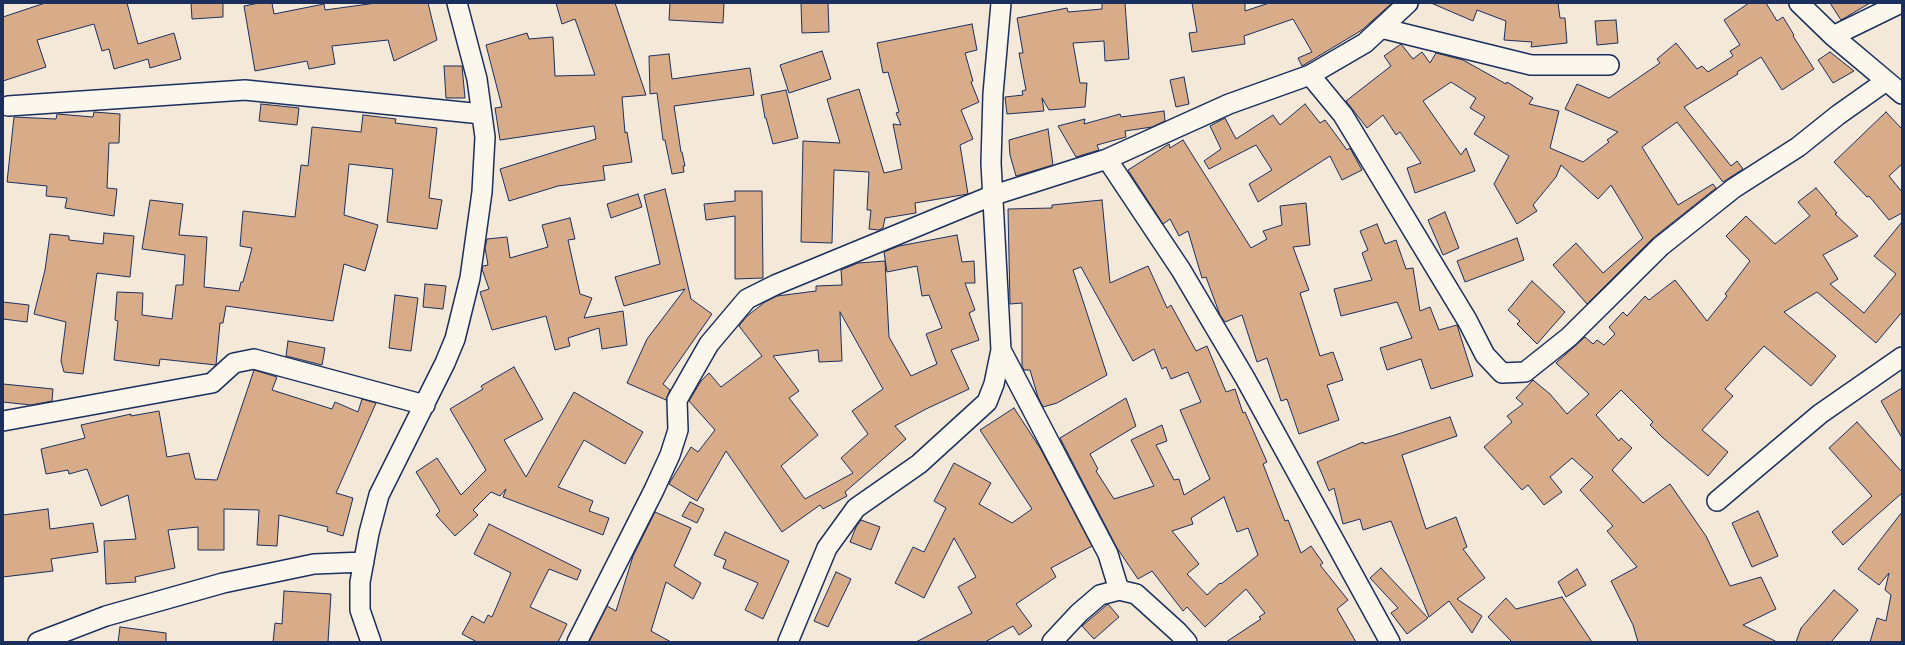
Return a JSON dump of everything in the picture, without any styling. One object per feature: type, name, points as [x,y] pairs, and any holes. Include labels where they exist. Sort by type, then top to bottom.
[{"type":"street","points":[[788,642],[827,548],[856,508],[919,464],[987,402],[994,384],[1001,350],[991,196],[993,94],[1001,3]]},
{"type":"street","points":[[577,642],[654,490],[670,455],[678,430],[677,400],[709,344],[747,299],[775,285],[991,196],[1107,159],[1229,104],[1310,75],[1365,43],[1408,3]]},
{"type":"street","points":[[1799,3],[1833,36],[1902,94]]},
{"type":"street","points":[[1833,36],[1901,3]]},
{"type":"street","points":[[371,642],[360,610],[360,582],[369,533],[379,495],[455,339],[470,278],[482,192],[485,137],[477,79],[463,6]]},
{"type":"street","points":[[1381,28],[1531,65],[1609,65]]},
{"type":"street","points":[[1310,75],[1343,115],[1467,320],[1485,354],[1502,373],[1525,372],[1569,337],[1660,246],[1734,188],[1798,147],[1838,115],[1886,81]]},
{"type":"street","points":[[8,106],[245,90],[482,114]]},
{"type":"street","points":[[1107,159],[1181,270],[1244,378],[1390,642]]},
{"type":"street","points":[[1001,350],[1108,554],[1119,590]]},
{"type":"street","points":[[1717,501],[1820,414],[1902,357]]},
{"type":"street","points":[[3,421],[212,383],[234,363],[254,359],[424,405]]},
{"type":"street","points":[[38,642],[106,616],[223,583],[314,564],[364,562]]},
{"type":"street","points":[[1052,642],[1079,613],[1100,595],[1119,590],[1136,594],[1187,642]]},
{"type":"building","points":[[45,3],[127,3],[138,44],[174,33],[181,59],[150,68],[148,59],[114,69],[109,49],[102,51],[94,24],[37,40],[46,67],[3,81],[3,17]]},
{"type":"building","points":[[191,3],[223,3],[223,17],[192,19]]},
{"type":"building","points":[[259,3],[272,3],[274,14],[324,4],[325,10],[376,3],[428,3],[437,40],[394,61],[388,40],[332,46],[335,64],[309,69],[307,61],[255,71],[244,6]]},
{"type":"building","points":[[556,3],[615,3],[646,95],[622,97],[625,133],[627,132],[632,162],[603,166],[605,180],[558,186],[509,201],[500,169],[596,139],[594,126],[500,140],[495,108],[502,107],[486,45],[527,33],[529,39],[553,37],[555,76],[595,75],[575,19],[562,24]]},
{"type":"building","points":[[670,3],[724,3],[723,23],[669,20]]},
{"type":"building","points":[[801,3],[828,3],[829,32],[802,33]]},
{"type":"building","points":[[1102,3],[1125,3],[1129,59],[1105,61],[1104,41],[1073,43],[1080,83],[1087,83],[1085,107],[1049,110],[1042,98],[1044,111],[1007,114],[1005,97],[1023,95],[1022,91],[1026,90],[1019,53],[1023,53],[1017,18],[1067,8],[1068,12],[1102,9]]},
{"type":"building","points":[[1192,3],[1245,3],[1245,11],[1269,3],[1392,3],[1362,30],[1302,66],[1298,58],[1312,52],[1293,19],[1244,36],[1245,44],[1192,52],[1189,33],[1197,32]]},
{"type":"building","points":[[1431,3],[1558,3],[1560,18],[1565,18],[1567,43],[1531,47],[1532,42],[1504,40],[1506,21],[1477,10],[1473,21]]},
{"type":"building","points":[[1749,3],[1766,3],[1777,21],[1783,17],[1814,69],[1782,90],[1761,57],[1737,72],[1738,74],[1684,107],[1731,166],[1737,161],[1743,169],[1723,182],[1677,122],[1642,147],[1678,205],[1713,184],[1716,188],[1653,238],[1587,304],[1553,265],[1576,243],[1603,273],[1643,238],[1611,185],[1598,199],[1561,165],[1556,177],[1533,205],[1537,211],[1517,224],[1494,184],[1509,156],[1474,134],[1485,117],[1470,108],[1476,98],[1451,82],[1423,101],[1461,155],[1466,148],[1475,171],[1415,193],[1407,168],[1421,163],[1400,132],[1396,135],[1383,115],[1367,128],[1346,101],[1391,66],[1384,56],[1401,44],[1413,59],[1422,52],[1430,63],[1436,53],[1463,60],[1506,84],[1507,82],[1533,98],[1529,104],[1559,111],[1550,148],[1583,162],[1609,142],[1607,140],[1618,132],[1565,109],[1577,84],[1609,98],[1660,63],[1657,59],[1676,43],[1697,69],[1702,66],[1708,72],[1733,56],[1730,51],[1740,45],[1724,20]]},
{"type":"building","points":[[1830,3],[1870,3],[1841,20]]},
{"type":"building","points":[[1616,20],[1618,43],[1597,45],[1595,21]]},
{"type":"building","points":[[972,24],[977,50],[965,53],[973,81],[971,82],[979,102],[961,110],[973,139],[960,145],[968,194],[915,203],[916,213],[885,218],[883,228],[879,230],[869,229],[871,210],[867,210],[869,172],[834,170],[832,243],[801,242],[803,141],[840,143],[827,99],[859,89],[884,173],[902,169],[893,124],[901,125],[896,113],[899,112],[888,72],[883,73],[877,43]]},
{"type":"building","points":[[822,51],[831,79],[789,93],[780,65]]},
{"type":"building","points":[[1830,52],[1854,71],[1833,83],[1818,60]]},
{"type":"building","points":[[669,54],[672,79],[750,68],[754,95],[674,106],[681,152],[685,166],[683,166],[684,172],[672,174],[665,140],[663,140],[657,93],[650,94],[649,56]]},
{"type":"building","points":[[444,66],[462,66],[465,98],[446,98]]},
{"type":"building","points":[[1184,77],[1189,104],[1176,107],[1170,80]]},
{"type":"building","points":[[786,90],[798,138],[773,144],[765,118],[761,95]]},
{"type":"building","points":[[261,104],[299,108],[297,125],[259,121]]},
{"type":"building","points":[[1305,104],[1320,123],[1325,120],[1347,150],[1350,148],[1362,170],[1342,180],[1330,156],[1258,202],[1249,184],[1272,170],[1256,145],[1209,169],[1204,161],[1221,149],[1210,126],[1225,118],[1236,139],[1273,115],[1280,125]]},
{"type":"building","points":[[1164,111],[1165,121],[1152,127],[1125,131],[1126,137],[1097,145],[1099,150],[1076,157],[1058,126],[1085,119],[1084,124],[1120,114],[1121,117]]},
{"type":"building","points":[[94,112],[120,114],[119,143],[109,143],[107,188],[117,189],[114,216],[65,208],[67,198],[46,196],[47,186],[7,182],[14,117],[56,119],[57,114],[93,117]]},
{"type":"building","points":[[1886,112],[1902,129],[1902,164],[1889,176],[1902,192],[1902,213],[1889,220],[1869,196],[1867,197],[1834,162]]},
{"type":"building","points":[[363,115],[396,119],[395,123],[437,128],[429,198],[442,200],[437,229],[387,222],[393,169],[349,164],[344,215],[378,225],[365,271],[344,264],[333,321],[226,306],[223,323],[220,323],[216,365],[160,359],[159,366],[114,360],[118,321],[115,320],[117,292],[143,293],[142,315],[172,319],[176,285],[183,285],[185,255],[142,249],[150,200],[183,204],[179,235],[207,237],[204,287],[239,291],[241,282],[243,282],[252,248],[240,246],[243,211],[295,217],[301,165],[308,166],[312,127],[361,132]]},
{"type":"building","points":[[1048,129],[1053,165],[1016,176],[1010,155],[1009,140]]},
{"type":"building","points":[[1183,140],[1251,248],[1267,239],[1263,231],[1282,225],[1280,206],[1306,203],[1310,245],[1293,247],[1309,290],[1300,293],[1320,356],[1333,352],[1343,380],[1327,385],[1339,420],[1299,434],[1287,399],[1281,401],[1267,358],[1257,362],[1242,315],[1225,322],[1220,315],[1206,277],[1202,278],[1188,231],[1179,236],[1170,219],[1163,224],[1128,170],[1169,144],[1170,148]]},
{"type":"building","points":[[1816,188],[1837,213],[1835,214],[1858,236],[1823,255],[1838,279],[1830,284],[1864,313],[1896,274],[1874,256],[1902,222],[1902,312],[1876,343],[1817,292],[1784,312],[1836,356],[1811,386],[1764,346],[1725,389],[1733,396],[1702,430],[1728,452],[1708,476],[1662,437],[1650,425],[1653,422],[1621,390],[1596,415],[1619,441],[1621,438],[1632,448],[1612,470],[1643,503],[1670,484],[1706,536],[1730,586],[1761,577],[1776,609],[1743,625],[1777,642],[1638,642],[1633,625],[1611,581],[1637,567],[1607,531],[1613,526],[1580,490],[1593,477],[1572,458],[1550,477],[1562,492],[1544,505],[1528,485],[1522,490],[1484,447],[1512,422],[1507,416],[1523,404],[1516,398],[1533,380],[1550,394],[1567,414],[1589,394],[1556,363],[1585,337],[1593,344],[1597,340],[1604,345],[1615,334],[1609,327],[1623,312],[1627,316],[1645,296],[1649,300],[1675,280],[1707,321],[1727,296],[1725,294],[1750,261],[1726,236],[1746,216],[1775,244],[1810,216],[1798,202]]},
{"type":"building","points":[[665,189],[691,299],[712,314],[663,384],[670,390],[666,400],[627,383],[647,339],[685,289],[624,306],[615,277],[660,264],[644,195]]},
{"type":"building","points":[[735,191],[762,191],[763,278],[735,279],[735,216],[706,220],[704,204],[735,201]]},
{"type":"building","points":[[638,194],[642,207],[611,218],[607,204]]},
{"type":"building","points":[[1102,200],[1110,283],[1148,266],[1167,308],[1171,305],[1196,351],[1207,346],[1226,392],[1235,389],[1243,413],[1245,412],[1267,462],[1263,464],[1285,521],[1288,520],[1301,553],[1311,546],[1323,563],[1320,565],[1348,600],[1337,609],[1356,642],[1226,642],[1261,619],[1259,617],[1265,613],[1246,589],[1205,627],[1187,607],[1183,611],[1152,571],[1138,579],[1117,548],[1060,438],[1126,398],[1136,426],[1090,454],[1098,469],[1096,471],[1114,499],[1154,486],[1131,440],[1162,425],[1167,441],[1156,445],[1174,480],[1179,479],[1184,495],[1210,479],[1180,410],[1201,402],[1188,372],[1171,379],[1166,367],[1162,369],[1154,349],[1133,361],[1081,267],[1073,270],[1107,375],[1057,403],[1043,407],[1038,397],[1030,370],[1024,370],[1022,366],[1022,303],[1010,304],[1008,209],[1052,208],[1052,205]],"holes":[[[1224,497],[1237,532],[1248,528],[1258,555],[1221,584],[1220,583],[1207,595],[1187,574],[1199,564],[1172,531],[1193,524],[1191,518]]]},
{"type":"building","points":[[1445,212],[1459,248],[1443,255],[1428,220]]},
{"type":"building","points":[[570,218],[575,239],[568,240],[580,294],[592,298],[584,318],[623,311],[627,345],[602,349],[599,328],[568,338],[570,346],[555,350],[546,316],[492,330],[480,292],[489,289],[482,269],[483,266],[488,265],[485,248],[487,239],[507,237],[510,258],[548,247],[542,225]]},
{"type":"building","points":[[1377,224],[1385,244],[1396,240],[1406,269],[1413,268],[1420,311],[1430,307],[1439,330],[1457,325],[1473,376],[1431,389],[1421,359],[1387,370],[1380,348],[1412,338],[1397,302],[1341,316],[1334,289],[1372,280],[1362,253],[1368,250],[1360,231]]},
{"type":"building","points":[[104,233],[134,236],[130,277],[97,273],[83,374],[64,372],[61,361],[66,322],[34,314],[45,270],[50,234],[69,236],[69,240],[103,244]]},
{"type":"building","points":[[957,235],[962,262],[974,261],[975,283],[965,283],[975,310],[969,313],[979,340],[951,350],[969,389],[926,409],[895,426],[906,439],[845,492],[847,496],[823,509],[820,505],[782,532],[726,451],[697,501],[669,484],[691,447],[698,452],[715,430],[689,401],[701,381],[709,373],[721,387],[762,356],[739,326],[746,317],[765,302],[777,296],[816,291],[816,286],[842,285],[841,270],[858,263],[885,261],[889,337],[911,376],[937,364],[926,334],[942,328],[929,295],[922,296],[917,266],[887,272],[884,252],[899,246]],"holes":[[[840,312],[883,389],[852,411],[868,434],[841,458],[853,473],[805,499],[781,466],[818,435],[789,398],[799,391],[773,356],[818,350],[819,362],[842,361]]]},
{"type":"building","points":[[1517,238],[1524,260],[1465,282],[1457,261]]},
{"type":"building","points":[[1532,281],[1565,312],[1537,344],[1517,324],[1520,321],[1508,310]]},
{"type":"building","points":[[425,284],[446,286],[443,309],[423,307]]},
{"type":"building","points":[[395,295],[418,298],[411,351],[389,348]]},
{"type":"building","points":[[3,302],[29,305],[27,322],[3,319]]},
{"type":"building","points":[[288,341],[325,348],[322,365],[286,356]]},
{"type":"building","points":[[514,367],[543,419],[504,440],[526,477],[574,392],[643,432],[625,464],[584,440],[558,487],[593,501],[589,511],[609,518],[603,535],[503,497],[506,489],[500,496],[491,492],[473,510],[478,515],[455,536],[436,515],[440,511],[416,472],[437,458],[461,495],[486,470],[450,409],[483,389],[481,386]]},
{"type":"building","points":[[254,370],[277,377],[272,390],[332,409],[335,402],[358,412],[362,399],[376,403],[336,493],[353,498],[343,536],[327,531],[328,527],[279,515],[277,546],[257,545],[259,510],[224,509],[224,550],[198,550],[198,527],[168,530],[175,568],[135,577],[136,582],[106,584],[104,541],[136,539],[128,495],[101,506],[87,469],[69,474],[68,470],[46,474],[41,449],[85,438],[81,425],[131,414],[131,416],[159,411],[167,457],[189,453],[195,479],[217,480]]},
{"type":"building","points":[[3,384],[53,389],[52,401],[31,405],[3,402]]},
{"type":"building","points":[[1902,388],[1902,438],[1881,401]]},
{"type":"building","points":[[1014,408],[1040,448],[1092,546],[1051,568],[1056,577],[1016,604],[1032,626],[1019,635],[1013,626],[985,642],[916,642],[972,613],[958,587],[976,577],[954,538],[924,598],[895,583],[913,547],[924,552],[946,508],[934,501],[954,463],[991,483],[979,504],[1012,523],[1032,509],[980,430]]},
{"type":"building","points":[[1450,417],[1457,436],[1402,455],[1426,529],[1456,517],[1467,547],[1463,549],[1485,578],[1457,599],[1482,616],[1472,633],[1449,601],[1429,617],[1391,521],[1363,530],[1360,519],[1343,524],[1334,488],[1329,491],[1317,462],[1363,442],[1364,444]]},
{"type":"building","points":[[1857,422],[1902,472],[1902,493],[1843,545],[1832,532],[1872,496],[1829,448]]},
{"type":"building","points":[[690,502],[704,509],[697,523],[682,516]]},
{"type":"building","points":[[48,509],[50,529],[93,523],[98,552],[51,559],[53,571],[3,577],[3,515]]},
{"type":"building","points":[[1758,511],[1778,556],[1752,567],[1732,523]]},
{"type":"building","points":[[655,512],[691,528],[674,566],[701,583],[693,599],[666,582],[651,631],[671,642],[589,642],[607,606],[616,611],[633,556]]},
{"type":"building","points":[[1902,512],[1902,642],[1870,642],[1877,618],[1886,621],[1891,595],[1885,590],[1889,573],[1879,585],[1858,569]]},
{"type":"building","points":[[861,520],[880,527],[871,550],[850,542],[856,527]]},
{"type":"building","points":[[489,524],[581,570],[577,580],[549,569],[530,607],[567,624],[558,642],[477,642],[462,634],[472,616],[484,623],[488,615],[492,617],[511,573],[474,554]]},
{"type":"building","points":[[725,532],[789,561],[763,619],[745,610],[758,583],[723,568],[726,560],[714,555]]},
{"type":"building","points":[[1381,568],[1428,618],[1407,634],[1391,613],[1398,608],[1370,578]]},
{"type":"building","points":[[1577,569],[1586,585],[1566,597],[1558,582]]},
{"type":"building","points":[[836,572],[851,579],[828,627],[814,621]]},
{"type":"building","points":[[1834,590],[1858,610],[1831,642],[1796,642],[1801,628]]},
{"type":"building","points":[[284,591],[331,594],[328,642],[273,642],[275,623],[282,624]]},
{"type":"building","points":[[1562,597],[1592,642],[1512,642],[1488,617],[1506,598],[1516,609]]},
{"type":"building","points":[[1108,604],[1119,617],[1094,639],[1082,626]]},
{"type":"building","points":[[120,627],[166,633],[166,642],[118,642]]}]
